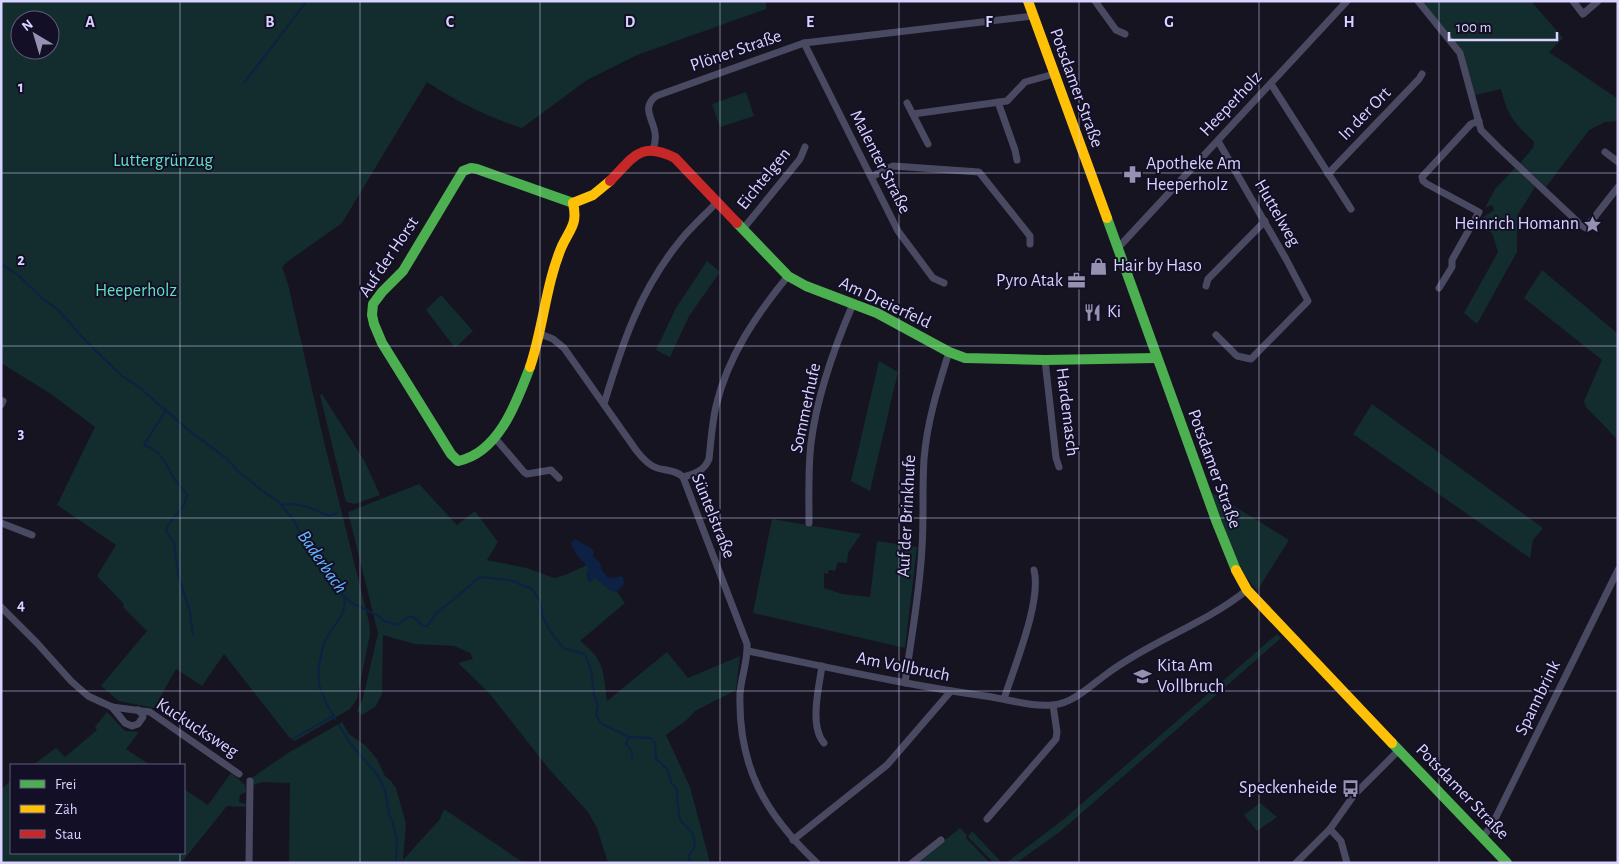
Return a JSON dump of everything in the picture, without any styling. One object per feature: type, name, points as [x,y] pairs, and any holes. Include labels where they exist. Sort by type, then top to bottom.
[{"type":"street","name":"Potsdamer Straße","points":[[1028,1],[1156,358],[1236,571],[1247,590],[1507,863]]},
{"type":"street","points":[[1095,1],[1116,30],[1125,34]]},
{"type":"street","name":"Heeperholz","points":[[1117,249],[1347,1]]},
{"type":"street","points":[[1418,1],[1460,53],[1482,130],[1580,224],[1586,228],[1618,187]]},
{"type":"street","points":[[1573,1],[1583,14],[1598,1]]},
{"type":"street","name":"Plöner Straße","points":[[653,149],[656,136],[648,108],[656,96],[804,43],[1034,16]]},
{"type":"street","name":"Malenter Straße","points":[[804,43],[900,236],[934,278],[944,283]]},
{"type":"street","points":[[912,114],[1007,101],[1025,82],[1054,74]]},
{"type":"street","name":"In der Ort","points":[[1328,174],[1422,74]]},
{"type":"street","points":[[1271,84],[1351,209]]},
{"type":"street","points":[[998,102],[1017,160]]},
{"type":"street","points":[[907,103],[928,144]]},
{"type":"street","points":[[1439,288],[1452,267],[1452,260],[1479,212],[1427,184],[1423,181],[1422,177],[1471,124],[1479,121]]},
{"type":"street","name":"Huttelweg","points":[[1216,335],[1238,356],[1251,359],[1308,301],[1218,141]]},
{"type":"street","name":"Eichtelgen","points":[[743,229],[800,159],[805,147]]},
{"type":"street","points":[[559,478],[551,470],[531,474],[524,472],[495,438],[528,372],[562,246],[576,220],[573,203],[595,195],[606,186],[628,160],[640,153],[653,149]]},
{"type":"street","name":"Am Dreierfeld","points":[[653,149],[662,151],[674,158],[788,276],[806,286],[892,321],[949,352],[965,358],[977,359],[1156,358]]},
{"type":"street","points":[[1605,152],[1618,162]]},
{"type":"street","points":[[871,177],[893,166],[978,172],[1030,236],[1030,244]]},
{"type":"street","name":"Auf der Horst","points":[[495,438],[479,453],[467,460],[458,461],[451,454],[382,343],[374,324],[372,315],[373,304],[403,271],[463,171],[471,168],[477,169],[573,203]]},
{"type":"street","points":[[604,404],[624,339],[642,297],[676,245],[717,202]]},
{"type":"street","points":[[1206,286],[1208,279],[1265,222]]},
{"type":"street","points":[[684,477],[694,475],[706,466],[709,459],[716,406],[728,370],[752,323],[788,276]]},
{"type":"street","name":"Sommerhufe","points":[[809,523],[809,468],[817,411],[832,358],[853,304]]},
{"type":"street","name":"Süntelstraße","points":[[538,333],[553,339],[564,348],[645,461],[656,467],[679,473],[684,477],[746,638],[748,651]]},
{"type":"street","name":"Auf der Brinkhufe","points":[[905,683],[919,583],[922,546],[924,458],[935,394],[949,352]]},
{"type":"street","name":"Hardemasch","points":[[1045,360],[1056,458],[1059,467]]},
{"type":"street","points":[[1,523],[32,535]]},
{"type":"street","points":[[1004,699],[1031,613],[1036,587],[1034,570]]},
{"type":"street","name":"Spannbrink","points":[[1483,837],[1497,815],[1618,570]]},
{"type":"street","name":"Am Vollbruch","points":[[748,651],[905,683],[1038,705],[1053,705],[1077,696],[1122,663],[1223,607],[1247,590]]},
{"type":"street","name":"Kuckucksweg","points":[[1,607],[77,686],[93,699],[112,707],[150,712],[239,774]]},
{"type":"street","points":[[748,651],[740,699],[741,723],[746,753],[756,784],[771,812],[793,840],[817,863]]},
{"type":"street","points":[[822,666],[816,707],[820,739],[824,743]]},
{"type":"street","points":[[793,840],[887,765],[951,691]]},
{"type":"street","points":[[987,819],[1056,739],[1057,732],[1053,705]]},
{"type":"street","name":"Kuckucksweg","points":[[112,707],[125,723],[132,726],[138,724],[143,717],[137,710]]},
{"type":"street","points":[[1296,863],[1330,829],[1354,795],[1400,750]]},
{"type":"street","points":[[248,863],[246,799],[250,780]]},
{"type":"street","points":[[1330,829],[1340,840],[1347,863]]},
{"type":"street","points":[[912,863],[941,840]]},
{"type":"green space","name":"Luttergrünzug","points":[[1,1],[766,1],[766,9],[637,55],[587,80],[522,128],[473,108],[427,82],[342,223],[282,267],[288,284],[325,446],[369,622],[370,634],[357,699],[350,709],[295,741],[289,737],[224,654],[202,686],[176,669],[154,708],[119,701],[101,686],[147,631],[123,607],[124,604],[97,576],[116,545],[57,505],[95,427],[51,394],[1,363]]},
{"type":"green space","points":[[1422,1],[1531,1],[1563,38],[1549,52],[1618,99],[1618,121],[1605,122],[1589,130],[1546,187],[1520,163],[1533,148],[1534,142],[1509,113],[1501,89],[1475,95],[1463,51]]},
{"type":"green space","points":[[746,92],[754,116],[720,127],[712,104]]},
{"type":"green space","points":[[1515,168],[1535,187],[1517,216],[1517,252],[1477,324],[1464,313],[1498,252],[1492,233],[1476,224],[1494,210],[1492,205],[1485,208],[1495,189]]},
{"type":"green space","points":[[707,261],[720,272],[689,316],[670,357],[656,350],[676,308]]},
{"type":"green space","points":[[1542,270],[1617,333],[1618,331],[1618,440],[1586,407],[1584,401],[1602,360],[1524,298]]},
{"type":"green space","points":[[441,295],[473,331],[455,348],[426,310]]},
{"type":"green space","points":[[879,361],[898,372],[870,491],[851,481]]},
{"type":"green space","points":[[322,394],[365,462],[380,495],[355,504],[346,502],[320,395]]},
{"type":"green space","points":[[1372,404],[1543,528],[1533,540],[1530,558],[1353,434]]},
{"type":"green space","points":[[419,484],[457,525],[475,511],[498,542],[487,560],[527,568],[554,578],[587,565],[590,570],[587,571],[588,580],[598,579],[610,590],[617,592],[625,603],[580,641],[598,660],[603,674],[607,701],[667,652],[688,678],[740,656],[736,690],[695,711],[686,721],[666,735],[690,787],[710,863],[608,863],[597,828],[588,812],[549,769],[489,693],[458,663],[473,659],[470,653],[454,646],[414,644],[383,635],[382,694],[376,706],[362,715],[357,711],[363,698],[378,633],[348,512]]},
{"type":"green space","points":[[1211,492],[1289,540],[1257,591],[1235,557]]},
{"type":"green space","points":[[772,519],[861,534],[848,553],[847,563],[838,562],[835,571],[829,570],[828,574],[824,573],[824,588],[842,594],[870,597],[877,541],[917,547],[905,648],[753,613]]},
{"type":"green space","points":[[1277,634],[1281,638],[1061,831],[1016,863],[1006,863],[1064,819]]},
{"type":"green space","points":[[107,712],[125,731],[139,732],[126,749],[148,764],[34,764],[56,748],[65,757],[97,730],[95,727]]},
{"type":"green space","points":[[342,722],[349,734],[366,746],[377,759],[385,776],[396,788],[406,824],[403,860],[440,819],[444,809],[524,863],[289,863],[290,783],[262,782],[253,785],[253,777],[288,753]]},
{"type":"green space","points":[[231,773],[245,785],[246,792],[240,795],[239,802],[246,804],[246,807],[227,806],[181,863],[1,863],[1,789],[10,782],[10,854],[185,854],[185,790],[208,805]]},
{"type":"green space","points":[[1260,803],[1277,817],[1257,831],[1244,815]]},
{"type":"green space","points":[[960,828],[967,835],[966,838],[990,863],[916,863]]},
{"type":"green space","points":[[972,831],[1002,863],[994,863],[968,837]]},
{"type":"water","points":[[575,539],[592,549],[594,552],[593,557],[598,561],[602,571],[608,577],[623,577],[624,584],[617,592],[610,590],[595,578],[589,583],[587,571],[589,569],[572,547],[571,543]]},
{"type":"waterway","points":[[244,83],[307,1]]},
{"type":"waterway","name":"Baderbach","points":[[1,264],[18,275],[43,299],[58,310],[84,339],[123,377],[135,384],[191,432],[227,459],[238,471],[276,500],[293,519],[307,547],[324,563],[327,572],[344,596],[352,603],[377,615],[384,621],[398,625],[411,616],[423,626],[427,626],[436,614],[480,577],[510,580],[532,589],[540,601],[542,615],[550,631],[563,648],[585,654],[591,670],[594,695],[598,706],[596,715],[602,724],[629,737],[651,738],[655,743],[656,759],[667,769],[671,782],[677,790],[680,820],[693,834],[695,846],[688,857],[692,863]]},
{"type":"waterway","points":[[166,410],[144,445],[159,454],[175,480],[187,494],[184,505],[166,528],[167,533],[174,542],[178,575],[190,612],[193,634]]},
{"type":"waterway","points":[[282,505],[300,505],[329,516],[337,513]]},
{"type":"waterway","points":[[335,719],[323,696],[318,674],[324,644],[340,618],[344,608],[344,596]]},
{"type":"waterway","points":[[294,738],[333,716]]},
{"type":"waterway","points":[[339,725],[349,742],[379,777],[385,790],[389,815],[397,839],[396,863]]},
{"type":"waterway","points":[[629,737],[626,744],[632,751],[632,757]]},
{"type":"traffic: fast","points":[[530,367],[512,410],[495,437],[485,448],[472,456],[458,461],[451,454],[382,343],[374,324],[372,315],[373,304],[403,271],[463,171],[471,168],[477,169],[573,203]]},
{"type":"traffic: fast","points":[[1107,218],[1217,523],[1236,570]]},
{"type":"traffic: fast","points":[[737,223],[788,276],[806,286],[877,313],[949,352],[965,358],[1045,360],[1156,358]]},
{"type":"traffic: fast","points":[[1392,743],[1507,863]]},
{"type":"traffic: slow","points":[[1028,1],[1107,218]]},
{"type":"traffic: slow","points":[[530,367],[552,275],[562,246],[574,221],[573,203],[593,195],[610,181]]},
{"type":"traffic: slow","points":[[1236,570],[1247,590],[1392,743]]},
{"type":"traffic: jam","points":[[610,181],[638,154],[645,151],[663,153],[675,158],[737,223]]},
{"type":"place","name":"Apotheke Am Heeperholz","points":[[1132,174]]},
{"type":"place","name":"Heinrich Homann","points":[[1593,224]]},
{"type":"place","name":"Hair by Haso","points":[[1099,266]]},
{"type":"place","name":"Pyro Atak","points":[[1077,281]]},
{"type":"place","name":"Ki","points":[[1093,312]]},
{"type":"place","name":"Kita Am Vollbruch","points":[[1143,676]]},
{"type":"place","name":"Speckenheide","points":[[1351,788]]}]
